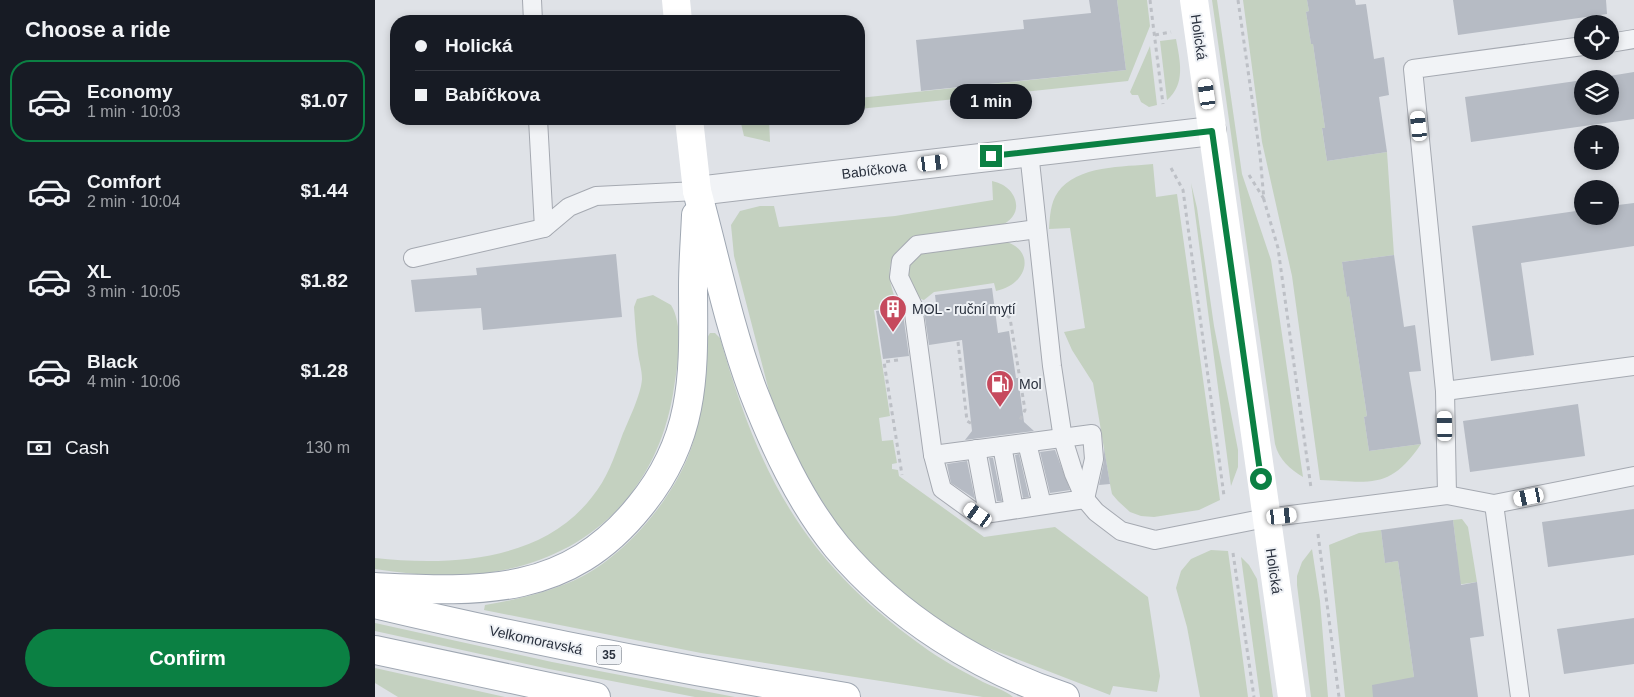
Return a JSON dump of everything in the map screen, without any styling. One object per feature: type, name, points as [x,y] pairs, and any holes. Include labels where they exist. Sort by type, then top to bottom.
[{"type":"main road","points":[[676,0],[677,15]]},
{"type":"main road","name":"Holická","points":[[1194,0],[1292,697]]},
{"type":"main road","points":[[375,587],[468,590],[528,581],[558,572],[577,562],[614,534],[629,519],[663,473],[676,445],[687,409],[692,369],[697,191],[690,125]]},
{"type":"main road","points":[[697,191],[753,390],[788,470],[836,546],[877,588],[936,634],[1003,674],[1065,697]]},
{"type":"main road","name":"Velkomoravská","points":[[375,604],[535,641],[740,680],[846,697]]},
{"type":"main road","points":[[375,650],[596,697]]},
{"type":"street","name":"Babíčkova","points":[[697,191],[1212,131]]},
{"type":"lane","points":[[532,0],[533,15]]},
{"type":"lane","points":[[1619,42],[1634,40]]},
{"type":"lane","points":[[1447,495],[1445,392],[1413,69],[1574,47]]},
{"type":"lane","points":[[538,125],[544,228]]},
{"type":"lane","points":[[1029,152],[1052,366],[1063,439],[1074,474],[1085,499],[1096,512],[1121,531],[1145,539],[1155,540],[1184,536],[1266,518],[1447,495],[1495,504],[1634,476]]},
{"type":"lane","points":[[413,258],[544,228],[569,207],[596,196],[697,191]]},
{"type":"lane","points":[[1037,229],[917,245],[901,261],[899,276],[913,306],[933,455],[942,490],[978,515],[1085,499]]},
{"type":"lane","points":[[1445,392],[1634,366]]},
{"type":"lane","points":[[933,455],[1092,434],[1094,459],[1085,499]]},
{"type":"lane","points":[[1027,443],[1042,505]]},
{"type":"lane","points":[[1001,446],[1014,509]]},
{"type":"lane","points":[[977,449],[988,513]]},
{"type":"lane","points":[[1495,504],[1520,697]]},
{"type":"path","points":[[1150,0],[1163,104]]},
{"type":"path","points":[[1238,0],[1261,155],[1264,200],[1278,248],[1311,483]]},
{"type":"path","points":[[1171,168],[1183,190],[1224,496]]},
{"type":"path","points":[[1000,313],[1005,313],[1010,318],[1025,410],[1017,424]]},
{"type":"path","points":[[958,342],[967,420],[975,426]]},
{"type":"path","points":[[902,475],[885,362],[906,359]]},
{"type":"path","points":[[1319,544],[1339,697]]},
{"type":"path","points":[[1233,554],[1254,697]]},
{"type":"green space","points":[[1117,0],[1147,0],[1150,26],[1128,81],[865,108],[865,97],[1126,70]]},
{"type":"green space","points":[[1212,0],[1217,0],[1242,174],[1271,260],[1303,477],[1294,471],[1279,455],[1275,444]]},
{"type":"green space","points":[[1243,0],[1307,0],[1309,11],[1306,12],[1311,44],[1313,44],[1325,128],[1322,129],[1327,161],[1387,152],[1394,255],[1342,262],[1367,416],[1364,417],[1369,451],[1421,444],[1410,459],[1399,469],[1389,476],[1378,480],[1353,482],[1320,480],[1292,276],[1262,142]]},
{"type":"green space","points":[[1176,39],[1180,64],[1179,79],[1173,94],[1167,100],[1160,41]]},
{"type":"green space","points":[[1150,46],[1157,105],[1149,107],[1141,102],[1138,95],[1132,95],[1130,92]]},
{"type":"green space","points":[[741,125],[769,125],[770,142],[744,136]]},
{"type":"green space","points":[[1153,164],[1156,197],[1177,194],[1220,500],[1199,510],[1154,517],[1141,516],[1130,512],[1112,494],[1093,383],[1072,350],[1064,332],[1085,328],[1070,228],[1049,229],[1053,201],[1066,183],[1089,172],[1102,169]]},
{"type":"green space","points":[[992,181],[1008,189],[1016,202],[1016,209],[1008,221],[999,226],[956,230],[915,239],[900,248],[891,262],[890,281],[899,307],[874,310],[890,416],[879,418],[882,441],[893,440],[897,463],[892,464],[892,469],[898,470],[899,476],[984,537],[1055,527],[1148,597],[1160,676],[1157,692],[1113,686],[1110,695],[980,645],[927,612],[876,569],[840,529],[799,464],[770,395],[734,256],[731,225],[740,211],[760,206],[774,206],[779,227],[895,216],[993,200]]},
{"type":"green space","points":[[1191,183],[1197,208],[1214,326],[1238,450],[1238,467],[1231,486]]},
{"type":"green space","points":[[1003,241],[1014,245],[1021,251],[1024,259],[1021,275],[1007,287],[996,291],[994,283],[934,292],[924,300],[916,295],[910,286],[907,270],[910,262],[918,253]]},
{"type":"green space","points":[[653,295],[671,305],[678,325],[679,348],[673,394],[663,433],[647,468],[627,499],[602,524],[572,545],[539,560],[502,570],[462,575],[440,575],[375,569],[375,558],[433,561],[493,555],[521,547],[547,535],[571,519],[592,497],[606,476],[637,400],[642,372],[637,347],[634,307],[637,299]]},
{"type":"green space","points":[[710,333],[715,333],[720,338],[751,432],[770,473],[791,511],[816,547],[845,580],[880,613],[921,645],[959,669],[1013,697],[983,697],[701,653],[484,610],[485,605],[535,594],[583,576],[601,565],[618,551],[651,518],[677,479],[694,439],[702,402],[707,338]]},
{"type":"green space","points":[[1462,519],[1468,527],[1477,582],[1449,586],[1457,553],[1453,520]]},
{"type":"green space","points":[[1381,530],[1385,563],[1398,561],[1414,677],[1404,697],[1345,697],[1329,545],[1359,533]]},
{"type":"green space","points":[[1312,549],[1320,601],[1328,697],[1311,697],[1297,585],[1297,576],[1302,562]]},
{"type":"green space","points":[[1211,550],[1228,551],[1248,697],[1200,697],[1187,627],[1176,588],[1181,571],[1191,559]]},
{"type":"green space","points":[[1241,557],[1249,565],[1257,579],[1273,697],[1260,697]]},
{"type":"green space","points":[[375,623],[552,662],[735,697],[695,697],[549,669],[375,631]]},
{"type":"green space","points":[[375,668],[505,697],[398,697],[375,683]]},
{"type":"building","points":[[1089,0],[1117,0],[1126,70],[921,91],[916,40],[1024,29],[1023,20],[1091,13]]},
{"type":"building","points":[[1307,0],[1355,0],[1356,5],[1366,4],[1374,59],[1384,57],[1389,95],[1379,97],[1387,152],[1327,161],[1322,128],[1325,128],[1313,44],[1311,44],[1306,12],[1309,11]]},
{"type":"building","points":[[1453,0],[1606,0],[1607,14],[1574,15],[1574,19],[1458,35]]},
{"type":"building","points":[[1634,72],[1634,119],[1591,125],[1574,125],[1574,127],[1471,142],[1465,97],[1574,81],[1574,115],[1619,115],[1619,74]]},
{"type":"building","points":[[1634,203],[1634,246],[1521,263],[1534,355],[1491,361],[1472,226],[1574,211],[1574,225],[1619,225],[1619,205]]},
{"type":"building","points":[[616,254],[622,317],[483,330],[481,308],[415,312],[411,280],[477,275],[476,268]]},
{"type":"building","points":[[1394,255],[1404,327],[1415,325],[1421,371],[1409,372],[1421,444],[1369,451],[1364,417],[1367,416],[1342,262]]},
{"type":"building","points":[[992,288],[998,333],[1009,331],[1024,422],[1034,431],[965,440],[972,431],[962,340],[929,345],[923,304],[936,303],[935,295]]},
{"type":"building","name":"MOL - ruční mytí","points":[[902,307],[909,356],[883,359],[876,311]]},
{"type":"building","points":[[1578,404],[1585,456],[1470,472],[1463,421]]},
{"type":"building","points":[[1104,448],[1110,484],[1099,485],[1104,461]]},
{"type":"building","points":[[1055,450],[1070,490],[1050,493],[1040,452]]},
{"type":"building","points":[[1019,454],[1029,497],[1023,498],[1015,455]]},
{"type":"building","points":[[989,458],[993,458],[1002,501],[997,501]]},
{"type":"building","points":[[967,461],[975,499],[951,483],[949,474],[947,464]]},
{"type":"building","points":[[1634,509],[1634,555],[1548,567],[1542,522]]},
{"type":"building","points":[[1453,520],[1461,585],[1477,582],[1484,636],[1470,638],[1478,697],[1373,697],[1372,685],[1414,677],[1398,561],[1385,563],[1381,530]]},
{"type":"building","points":[[1634,618],[1634,664],[1564,674],[1557,629]]},
{"type":"place","name":"MOL - ruční mytí","points":[[893,333]]},
{"type":"place","name":"Mol","points":[[1000,408]]},
{"type":"route","points":[[991,156],[1212,131],[1261,479]]}]
